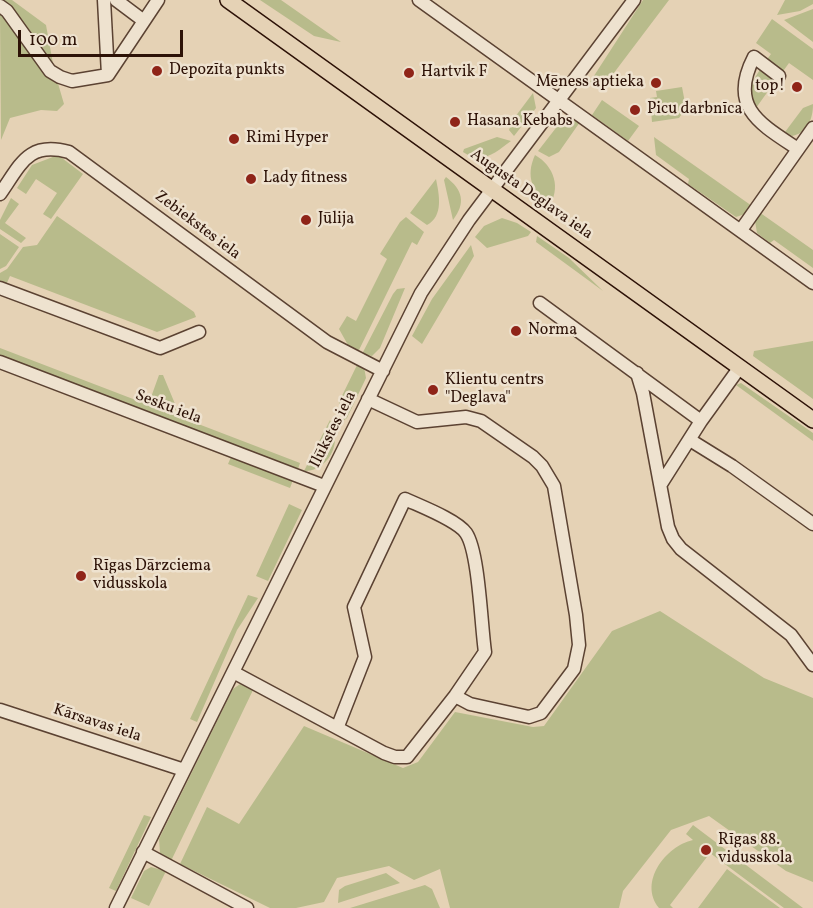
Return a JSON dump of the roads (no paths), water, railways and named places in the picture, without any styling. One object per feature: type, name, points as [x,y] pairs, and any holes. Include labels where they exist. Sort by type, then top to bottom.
[{"type":"main road","name":"Augusta Deglava iela","points":[[228,0],[813,420]]},
{"type":"street","points":[[104,0],[108,75]]},
{"type":"street","points":[[116,0],[144,21]]},
{"type":"street","points":[[0,6],[7,10],[50,71],[72,81],[108,75],[158,0]]},
{"type":"street","points":[[419,0],[813,283]]},
{"type":"street","name":"Ilūkstes iela","points":[[116,908],[421,293],[460,233],[634,0]]},
{"type":"street","points":[[779,76],[754,57],[744,77],[748,106],[757,120],[798,149]]},
{"type":"street","points":[[741,230],[813,128]]},
{"type":"street","name":"Zebiekstes iela","points":[[0,194],[28,154],[52,148],[69,152],[327,342],[383,371]]},
{"type":"street","points":[[0,288],[160,348],[199,332]]},
{"type":"street","points":[[540,303],[701,421]]},
{"type":"street","name":"Sesku iela","points":[[0,362],[324,486]]},
{"type":"street","points":[[661,484],[701,421],[740,368]]},
{"type":"street","points":[[637,373],[643,393],[668,527],[673,539],[681,549],[791,635],[813,665]]},
{"type":"street","points":[[368,399],[417,422],[466,417],[481,421],[533,457],[542,466],[554,486],[576,615],[579,645],[574,669],[542,713],[530,717],[470,704],[455,696]]},
{"type":"street","points":[[690,440],[732,466],[813,524]]},
{"type":"street","points":[[233,672],[338,726],[384,753],[395,757],[407,757],[455,696],[484,652],[472,549],[465,531],[405,499],[354,607],[364,657],[338,726]]},
{"type":"street","name":"Kārsavas iela","points":[[0,710],[184,770]]},
{"type":"street","points":[[143,852],[240,906]]},
{"type":"place","name":"Depozīta punkts","points":[[157,71]]},
{"type":"place","name":"Hartvik F","points":[[409,73]]},
{"type":"place","name":"Mēness aptieka","points":[[656,83]]},
{"type":"place","name":"top!","points":[[797,87]]},
{"type":"place","name":"Picu darbnīca","points":[[635,110]]},
{"type":"place","name":"Hasana Kebabs","points":[[455,122]]},
{"type":"place","name":"Rimi Hyper","points":[[234,139]]},
{"type":"place","name":"Lady fitness","points":[[251,179]]},
{"type":"place","name":"Jūlija","points":[[306,220]]},
{"type":"place","name":"Norma","points":[[516,331]]},
{"type":"place","name":"Klientu centrs \"Deglava\"","points":[[433,390]]},
{"type":"place","name":"Rīgas Dārzciema vidusskola","points":[[81,576]]},
{"type":"place","name":"Rīgas 88. vidusskola","points":[[706,850]]}]
